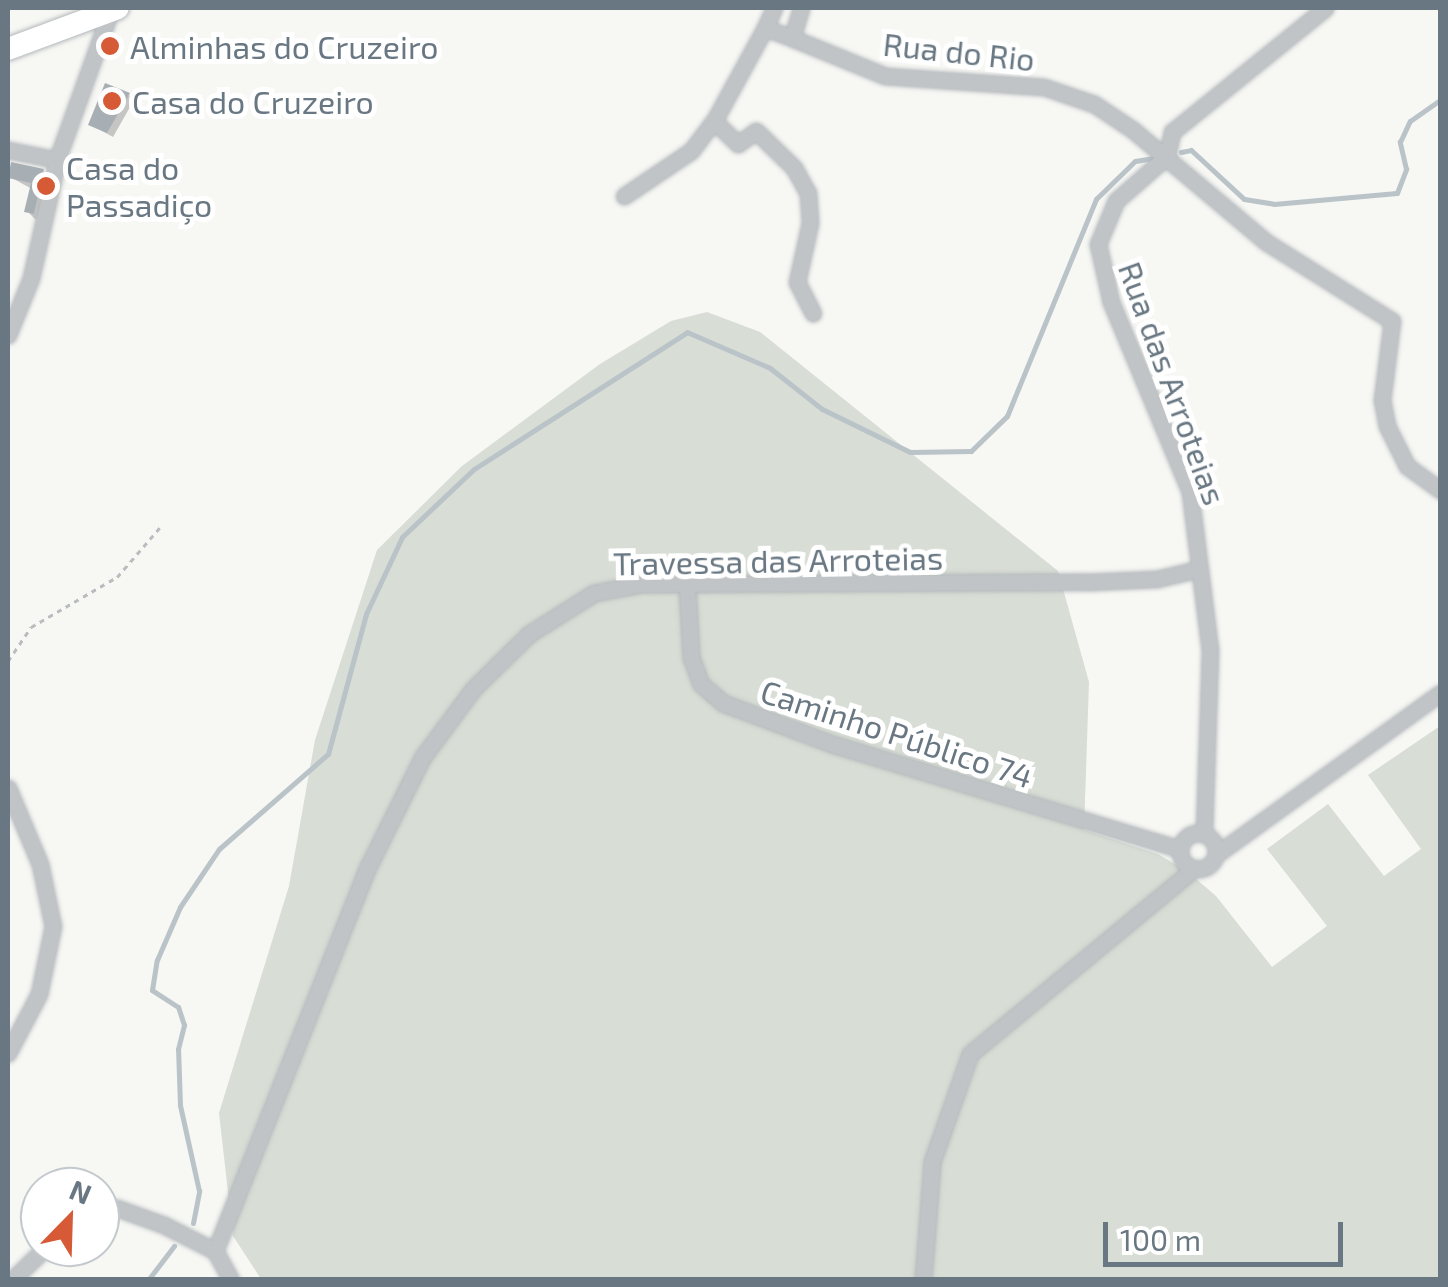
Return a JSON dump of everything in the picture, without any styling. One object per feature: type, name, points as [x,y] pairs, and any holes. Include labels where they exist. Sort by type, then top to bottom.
[{"type":"main road","points":[[8,49],[94,29],[114,9]]},
{"type":"street","points":[[624,196],[691,151],[714,121],[774,8]]},
{"type":"street","points":[[792,38],[800,8]]},
{"type":"street","name":"Rua das Arroteias","points":[[1204,833],[1210,650],[1190,492],[1111,302],[1098,244],[1116,201],[1167,156],[1172,132],[1325,8]]},
{"type":"street","name":"Rua do Rio","points":[[765,28],[885,76],[1044,88],[1094,104],[1167,156],[1266,242],[1392,321],[1382,400],[1386,426],[1407,466],[1440,490]]},
{"type":"street","points":[[8,335],[31,278],[94,29]]},
{"type":"street","points":[[714,121],[738,144],[756,132],[794,168],[808,192],[810,224],[796,282],[813,313]]},
{"type":"street","points":[[8,150],[58,160]]},
{"type":"street","name":"Travessa das Arroteias","points":[[215,1251],[353,903],[422,758],[474,689],[528,634],[594,592],[687,586],[1088,582],[1157,579],[1199,569]]},
{"type":"street","name":"Caminho Público 74","points":[[687,586],[690,657],[700,684],[722,703],[832,744],[1180,849]]},
{"type":"street","points":[[924,1280],[932,1162],[970,1054],[1194,869],[1209,866],[1216,854],[1440,693]]},
{"type":"street","points":[[8,788],[40,864],[53,926],[39,994],[8,1053]]},
{"type":"street","points":[[1194,869],[1180,849],[1188,835],[1204,833],[1216,854]]},
{"type":"street","points":[[120,1209],[215,1251],[231,1280]]},
{"type":"path","points":[[8,661],[32,628],[118,577],[161,526]]},
{"type":"shaded area","points":[[707,312],[760,332],[1058,571],[1089,682],[1084,830],[1158,854],[1188,872],[1216,896],[1272,967],[1327,926],[1267,849],[1328,804],[1384,876],[1421,849],[1368,775],[1440,726],[1440,1279],[261,1279],[233,1236],[219,1113],[289,886],[315,740],[377,550],[462,466],[600,364],[671,321]]},
{"type":"building","name":"Casa do Cruzeiro","points":[[105,83],[130,93],[107,133],[88,125]]},
{"type":"building","points":[[11,162],[44,169],[34,214],[24,212],[31,183],[8,178]]},
{"type":"waterway","points":[[1181,152],[1191,150],[1244,199],[1274,204],[1397,193],[1406,169],[1400,142],[1410,121],[1440,100]]},
{"type":"waterway","points":[[193,1223],[199,1191],[180,1105],[178,1049],[184,1025],[178,1007],[152,990],[157,960],[180,907],[219,849],[328,754],[366,614],[402,537],[474,469],[687,332],[770,368],[822,409],[910,452],[971,451],[1007,416],[1096,199],[1135,161],[1154,158]]},
{"type":"waterway","points":[[148,1280],[174,1246]]},
{"type":"place","name":"Alminhas do Cruzeiro","points":[[110,46]]},
{"type":"place","name":"Casa do Cruzeiro","points":[[112,101]]},
{"type":"place","name":"Casa do Passadiço","points":[[46,186]]}]
